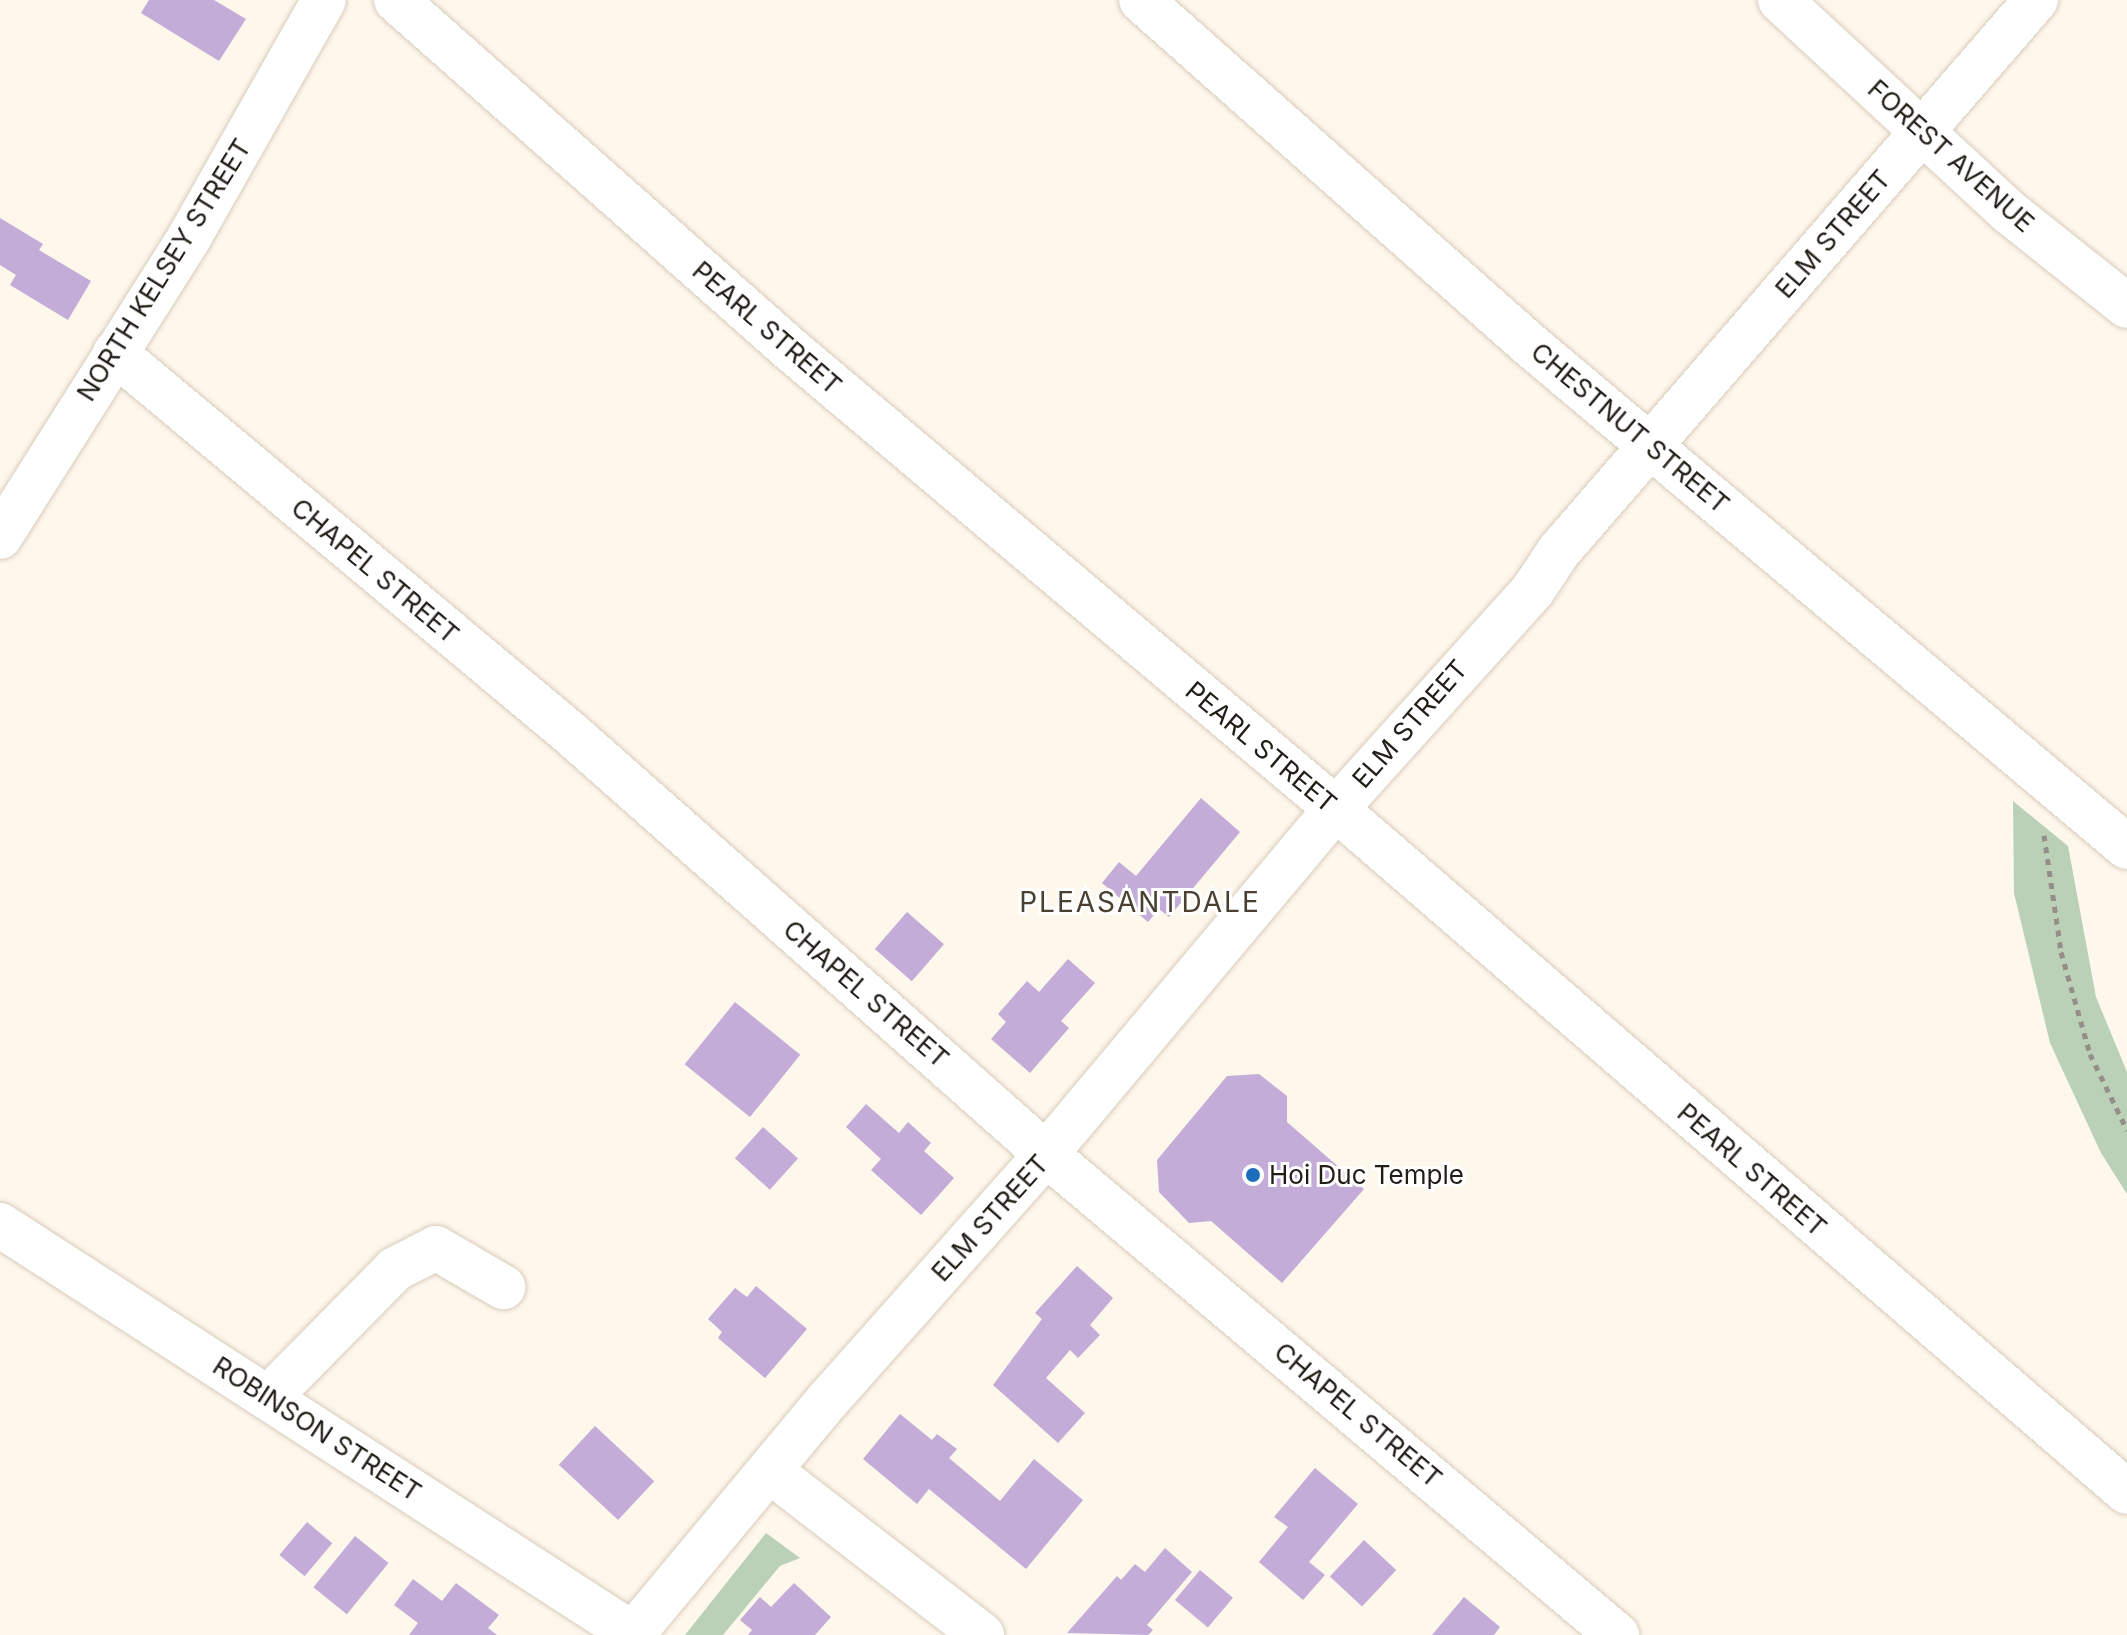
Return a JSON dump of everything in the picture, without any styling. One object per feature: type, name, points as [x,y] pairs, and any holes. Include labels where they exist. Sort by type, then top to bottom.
[{"type":"street","name":"NORTH KELSEY STREET","points":[[0,537],[190,236],[324,0]]},
{"type":"street","name":"PEARL STREET","points":[[396,0],[790,349],[1336,809],[2127,1492]]},
{"type":"street","name":"CHESTNUT STREET","points":[[1141,0],[1530,345],[1652,443],[1842,610],[2039,770],[2127,847]]},
{"type":"street","name":"FOREST AVENUE","points":[[1780,0],[2009,212],[2127,306]]},
{"type":"street","name":"ELM STREET","points":[[633,1634],[770,1471],[1046,1154],[1336,809],[1533,590],[1559,551],[2036,0]]},
{"type":"street","name":"CHAPEL STREET","points":[[115,353],[569,732],[1046,1154],[1617,1635]]},
{"type":"street","name":"ROBINSON STREET","points":[[0,1225],[633,1634]]},
{"type":"street","points":[[268,1398],[395,1269],[436,1248],[503,1287]]},
{"type":"street","points":[[770,1471],[982,1635]]},
{"type":"path","points":[[2039,770],[2061,952],[2090,1054],[2127,1130]]},
{"type":"green space","points":[[2013,801],[2068,846],[2096,997],[2127,1072],[2127,1194],[2101,1153],[2050,1043],[2014,893]]},
{"type":"green space","points":[[766,1533],[800,1558],[780,1566],[723,1635],[685,1635]]},
{"type":"building","points":[[149,0],[214,0],[246,19],[219,61],[141,13]]},
{"type":"building","points":[[0,218],[43,244],[39,250],[91,281],[68,320],[10,285],[16,275],[0,265]]},
{"type":"building","points":[[1201,798],[1240,832],[1169,917],[1159,909],[1148,922],[1102,883],[1119,862],[1136,876]]},
{"type":"building","points":[[907,912],[944,944],[912,981],[875,949]]},
{"type":"building","points":[[1068,959],[1095,983],[1061,1021],[1069,1028],[1030,1073],[991,1039],[1006,1022],[998,1014],[1027,981],[1039,992]]},
{"type":"building","points":[[735,1002],[800,1055],[750,1117],[685,1064]]},
{"type":"building","name":"Hoi Duc Temple","points":[[1259,1074],[1287,1096],[1287,1122],[1364,1189],[1282,1283],[1211,1221],[1189,1223],[1159,1192],[1157,1160],[1227,1076]]},
{"type":"building","points":[[866,1104],[899,1133],[908,1122],[931,1143],[924,1151],[954,1178],[921,1215],[871,1170],[881,1159],[846,1127]]},
{"type":"building","points":[[763,1127],[798,1158],[770,1190],[735,1158]]},
{"type":"building","points":[[1077,1266],[1113,1298],[1090,1325],[1100,1335],[1078,1358],[1070,1350],[1046,1378],[1085,1413],[1058,1443],[993,1385],[1042,1319],[1035,1313]]},
{"type":"building","points":[[756,1286],[807,1329],[765,1378],[718,1338],[722,1332],[708,1319],[735,1288],[747,1297]]},
{"type":"building","points":[[900,1414],[932,1440],[937,1434],[957,1449],[949,1458],[1000,1501],[1034,1459],[1083,1500],[1026,1569],[929,1489],[917,1504],[863,1459]]},
{"type":"building","points":[[595,1426],[654,1481],[618,1520],[559,1465]]},
{"type":"building","points":[[1315,1468],[1358,1504],[1309,1562],[1325,1575],[1303,1600],[1259,1562],[1288,1527],[1274,1517]]},
{"type":"building","points":[[307,1522],[332,1543],[305,1576],[279,1555]]},
{"type":"building","points":[[355,1536],[388,1563],[347,1614],[313,1587]]},
{"type":"building","points":[[1364,1540],[1396,1570],[1362,1607],[1330,1577]]},
{"type":"building","points":[[1165,1548],[1192,1572],[1147,1625],[1153,1630],[1148,1635],[1067,1633],[1117,1576],[1121,1580],[1135,1564],[1145,1572]]},
{"type":"building","points":[[1200,1570],[1233,1598],[1208,1628],[1175,1600]]},
{"type":"building","points":[[413,1579],[442,1601],[456,1583],[499,1615],[488,1628],[497,1635],[409,1635],[418,1623],[394,1605]]},
{"type":"building","points":[[794,1583],[831,1617],[815,1635],[748,1635],[752,1630],[740,1620],[760,1597],[771,1607]]},
{"type":"building","points":[[1464,1597],[1500,1627],[1494,1635],[1432,1635]]},
{"type":"place","name":"Hoi Duc Temple","points":[[1253,1175]]},
{"type":"district","name":"PLEASANTDALE","points":[[1140,902]]}]
